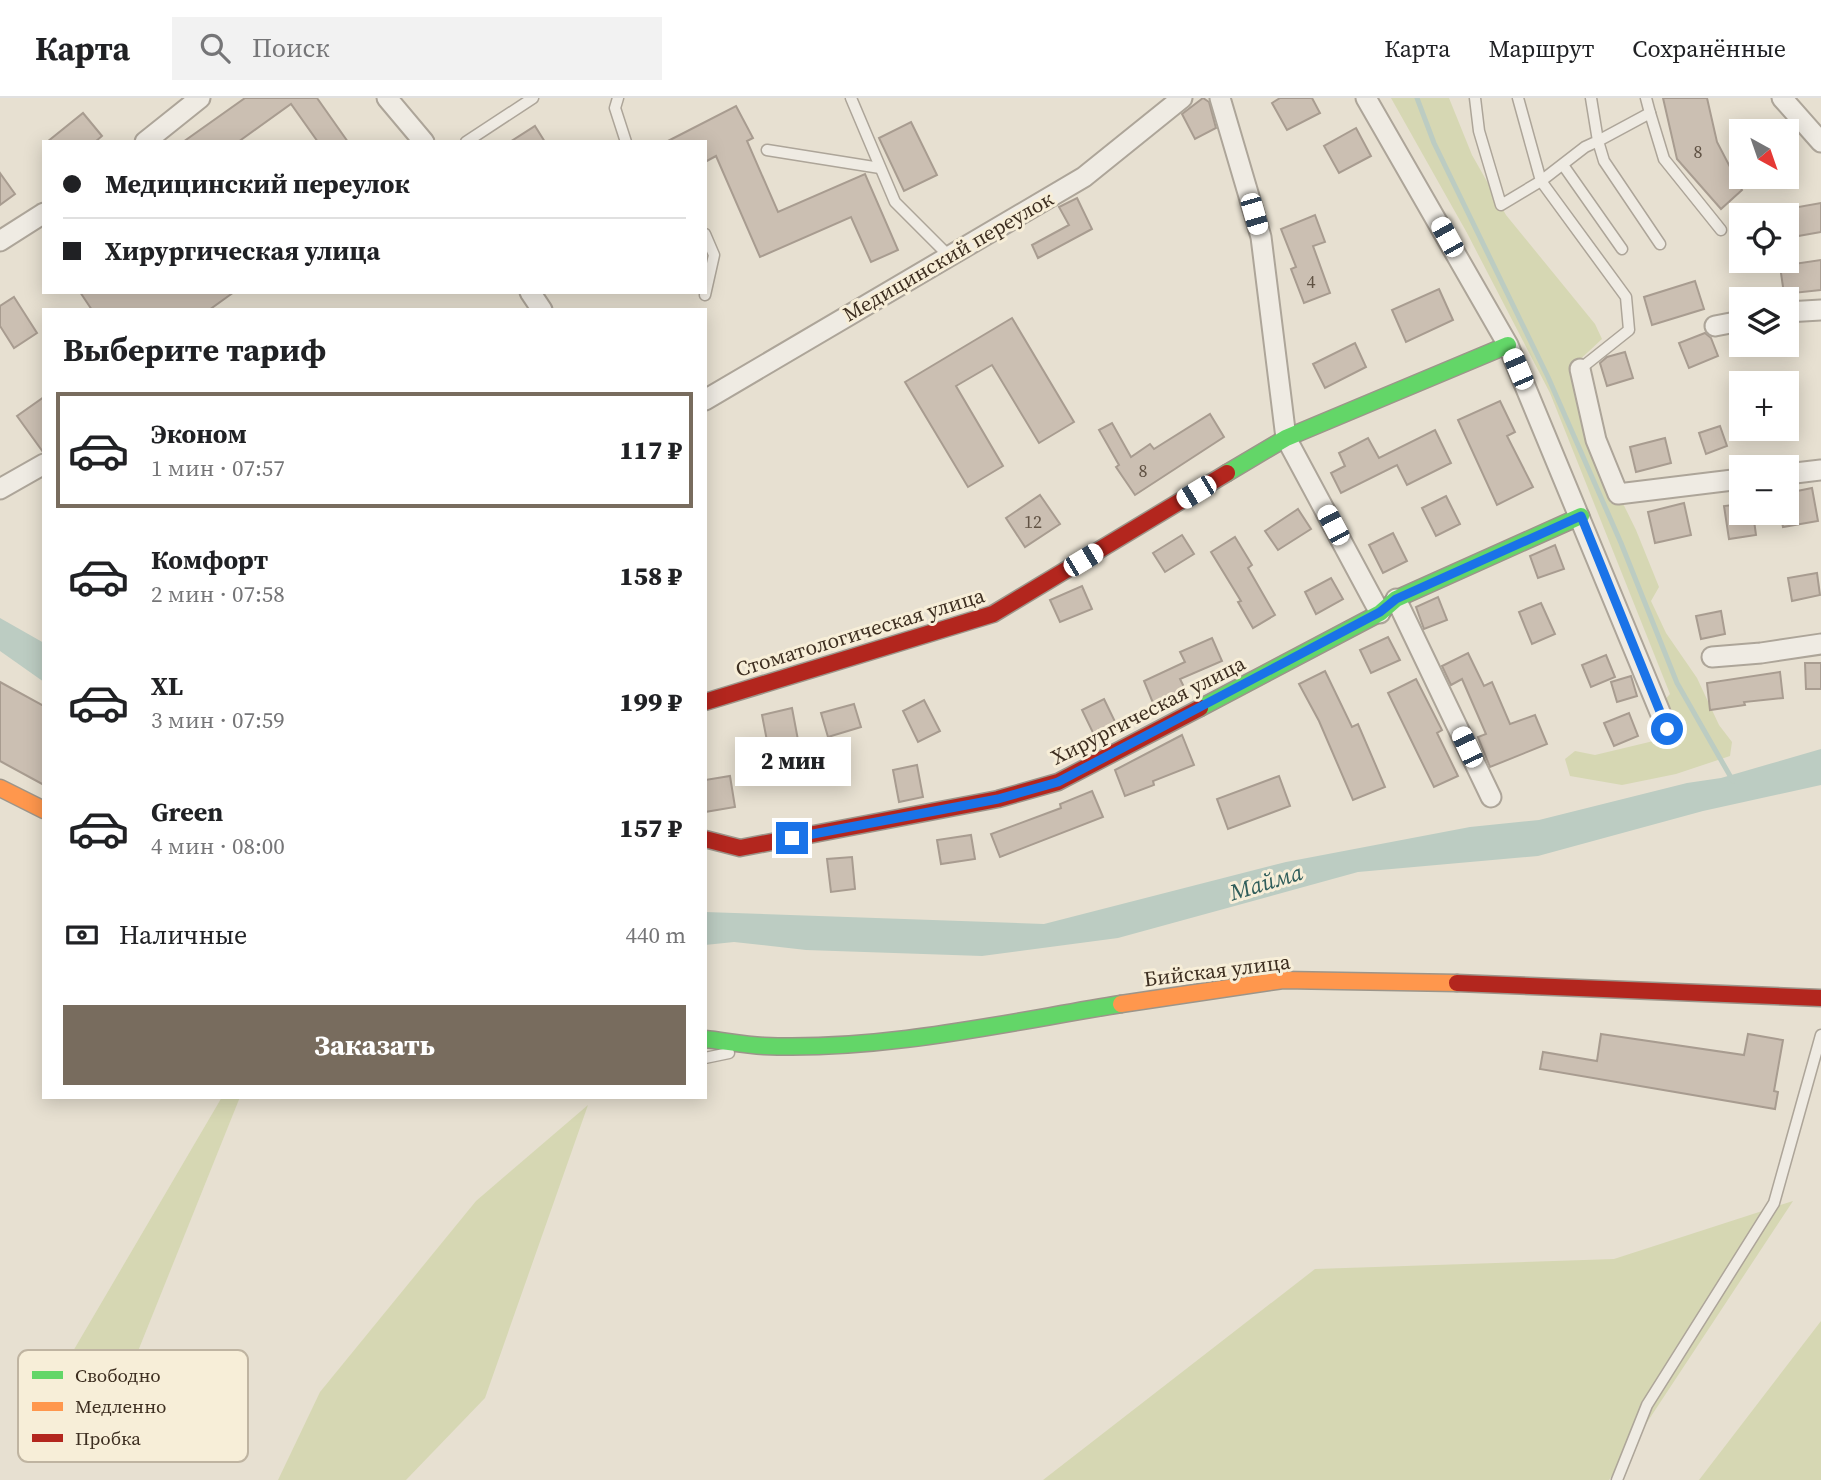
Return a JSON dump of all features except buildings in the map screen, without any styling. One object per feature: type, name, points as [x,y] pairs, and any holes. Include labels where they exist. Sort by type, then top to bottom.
[{"type":"street","points":[[148,140],[200,98]]},
{"type":"street","points":[[387,98],[422,140]]},
{"type":"street","name":"Медицинский переулок","points":[[707,399],[1084,177],[1182,98]]},
{"type":"street","points":[[1220,98],[1261,237],[1286,438],[1380,612]]},
{"type":"street","points":[[1366,98],[1508,345],[1667,729]]},
{"type":"street","points":[[1782,98],[1821,142]]},
{"type":"street","points":[[0,241],[42,214]]},
{"type":"street","points":[[1799,311],[1821,310]]},
{"type":"street","points":[[1715,327],[1729,324]]},
{"type":"street","name":"Стоматологическая улица","points":[[707,701],[993,614],[1286,438],[1508,345]]},
{"type":"street","points":[[1580,369],[1596,440],[1618,494],[1729,481]]},
{"type":"street","points":[[0,489],[42,465]]},
{"type":"street","points":[[1799,473],[1821,470]]},
{"type":"street","name":"Хирургическая улица","points":[[707,840],[740,848],[998,799],[1058,782],[1380,612],[1396,599],[1581,516]]},
{"type":"street","points":[[1396,599],[1491,797]]},
{"type":"street","points":[[1712,657],[1821,644]]},
{"type":"street","points":[[0,788],[42,809]]},
{"type":"street","name":"Бийская улица","points":[[707,1039],[763,1046],[828,1045],[953,1032],[1236,985],[1283,980],[1422,982],[1821,998]]},
{"type":"lane","points":[[469,140],[533,98]]},
{"type":"lane","points":[[618,98],[615,108],[625,140]]},
{"type":"lane","points":[[851,98],[895,202],[948,255]]},
{"type":"lane","points":[[1475,98],[1479,131],[1501,205],[1541,181],[1584,147],[1650,113]]},
{"type":"lane","points":[[1518,98],[1541,181],[1626,297],[1629,330],[1580,369]]},
{"type":"lane","points":[[1591,98],[1604,161],[1660,244]]},
{"type":"lane","points":[[1646,98],[1664,159],[1721,230]]},
{"type":"lane","points":[[767,150],[880,168]]},
{"type":"lane","points":[[1563,165],[1622,249]]},
{"type":"lane","points":[[707,239],[714,255],[707,286]]},
{"type":"lane","points":[[1618,1480],[1647,1405],[1774,1203],[1821,1035]]},
{"type":"lane","points":[[707,1058],[763,1046]]},
{"type":"green space","points":[[1391,98],[1449,98],[1472,155],[1506,215],[1595,324],[1602,339],[1573,366],[1581,418],[1636,530],[1659,587],[1651,601],[1666,633],[1697,678],[1719,725],[1732,742],[1730,756],[1676,774],[1622,785],[1570,776],[1565,759],[1575,751],[1595,755],[1666,738],[1662,703],[1670,694],[1550,393],[1467,233]]},
{"type":"green space","points":[[221,1099],[239,1099],[138,1350],[74,1350]]},
{"type":"green space","points":[[588,1105],[485,1398],[406,1480],[278,1480],[320,1392],[476,1201]]},
{"type":"green space","points":[[1793,1201],[1609,1480],[1043,1480],[1315,1269],[1614,1259]]},
{"type":"green space","points":[[1821,1321],[1821,1480],[1699,1480]]},
{"type":"water","points":[[0,618],[42,642],[42,681],[0,651]]},
{"type":"water","name":"Майма","points":[[1821,749],[1821,785],[1703,811],[1538,856],[1358,872],[1118,938],[982,956],[806,950],[734,942],[707,945],[707,912],[1044,924],[1286,862],[1470,827],[1539,820],[1687,783],[1721,778]]},
{"type":"waterway","points":[[1417,98],[1434,143],[1548,377],[1621,543],[1677,683],[1733,781]]},
{"type":"traffic: fast","points":[[1227,473],[1286,438],[1508,345]]},
{"type":"traffic: fast","points":[[1200,708],[1380,613],[1396,599],[1581,516]]},
{"type":"traffic: fast","points":[[707,1039],[764,1046],[854,1044],[943,1034],[1121,1004]]},
{"type":"traffic: slow","points":[[0,788],[42,809]]},
{"type":"traffic: slow","points":[[1121,1004],[1283,980],[1457,983]]},
{"type":"traffic: jam","points":[[707,701],[993,614],[1227,473]]},
{"type":"traffic: jam","points":[[707,840],[740,848],[998,799],[1058,782],[1200,708]]},
{"type":"traffic: jam","points":[[1457,983],[1821,998]]},
{"type":"route","points":[[792,838],[998,799],[1058,782],[1380,612],[1396,599],[1581,516],[1667,729]]}]
